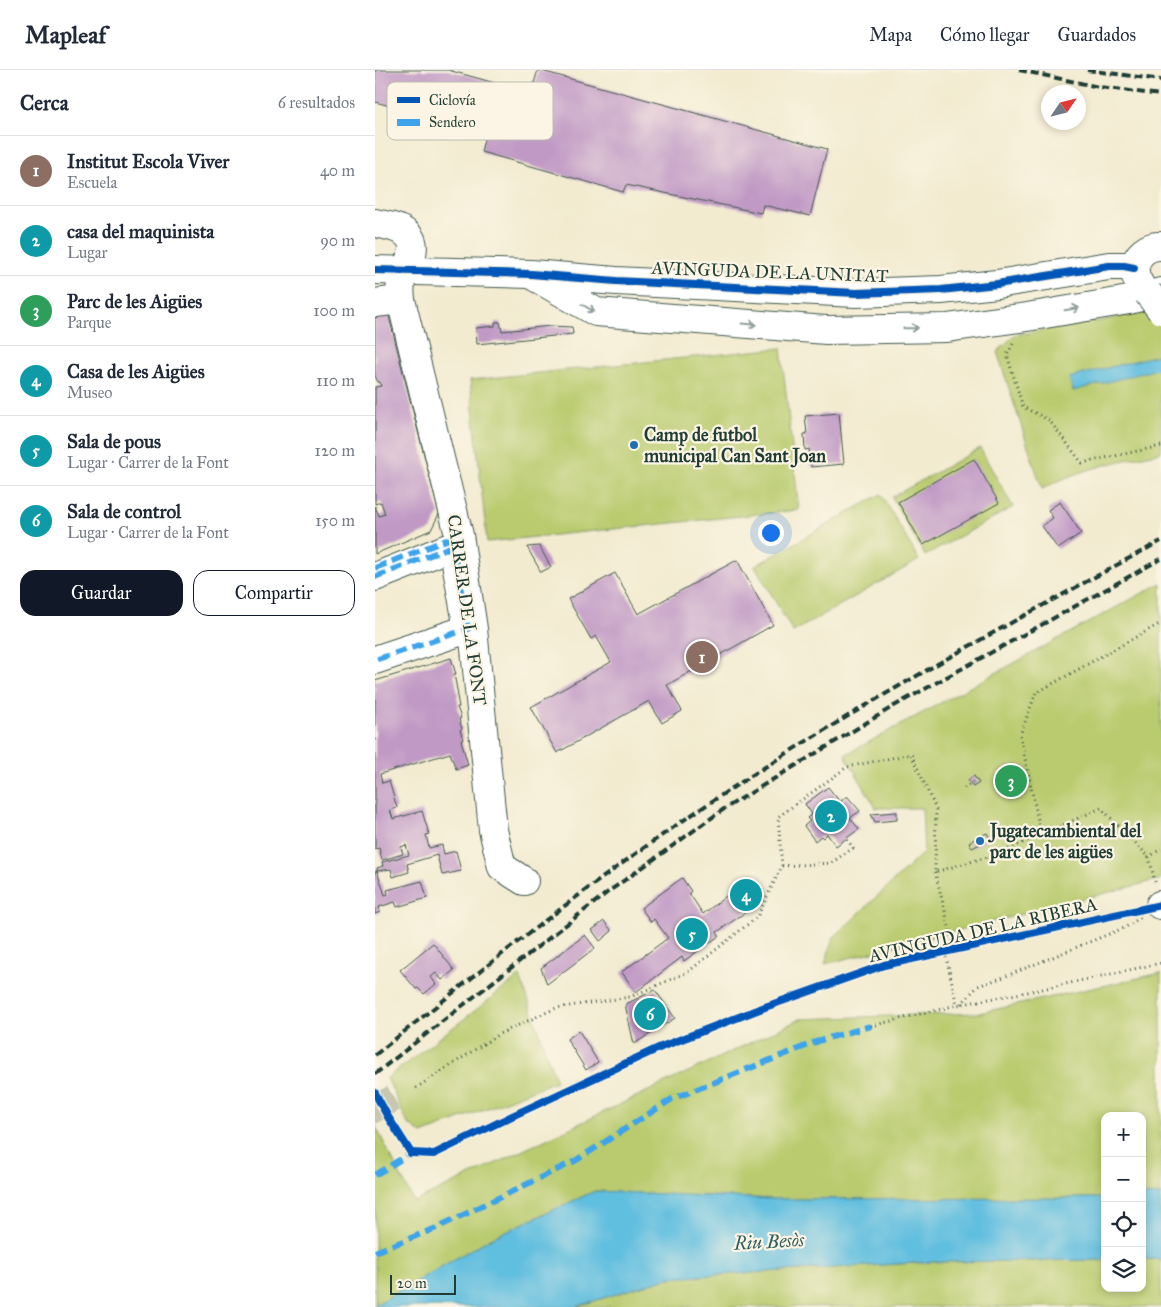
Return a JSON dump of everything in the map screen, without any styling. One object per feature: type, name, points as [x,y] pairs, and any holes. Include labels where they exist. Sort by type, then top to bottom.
[{"type":"street","name":"CARRER DE LA FONT","points":[[375,223],[401,230],[406,233],[411,241],[413,250],[410,260],[403,270],[388,302],[459,535],[473,629],[493,830],[502,867],[525,881]]},
{"type":"street","points":[[1121,267],[1137,260],[1142,252],[1149,248],[1161,246]]},
{"type":"street","name":"AVINGUDA DE LA UNITAT","points":[[375,270],[531,274],[616,281],[856,293],[899,292],[997,284],[1121,267],[1136,277],[1140,286],[1158,298]]},
{"type":"street","name":"AVINGUDA DE LA UNITAT","points":[[531,274],[596,312],[825,330],[947,328],[1129,300],[1158,298]]},
{"type":"street","points":[[375,568],[459,535]]},
{"type":"street","points":[[375,578],[453,546],[468,629],[375,660]]},
{"type":"street","points":[[375,666],[473,629]]},
{"type":"path","points":[[1007,355],[1023,407],[1049,420],[1082,463],[1161,446]]},
{"type":"path","points":[[1041,834],[1020,735],[1037,693],[1161,623]]},
{"type":"path","points":[[416,1088],[499,1034],[556,1008],[630,997],[688,972],[757,918],[782,866],[778,817],[847,767],[911,754],[936,809],[935,872],[955,950]]},
{"type":"path","points":[[964,788],[973,782]]},
{"type":"path","points":[[935,872],[997,854],[1101,808],[1149,857],[1161,905],[1126,927],[1004,978],[978,986],[959,1004]]},
{"type":"path","points":[[782,866],[831,864],[853,848],[846,838]]},
{"type":"path","points":[[1149,857],[1161,849]]},
{"type":"path","points":[[945,952],[959,1004]]},
{"type":"path","points":[[871,1026],[959,1004],[1038,990],[1161,963]]},
{"type":"green space","points":[[1161,309],[1161,452],[1085,471],[1042,489],[997,352],[1014,335]]},
{"type":"green space","name":"Camp de futbol municipal Can Sant Joan","points":[[781,348],[799,510],[487,542],[470,380]]},
{"type":"green space","points":[[980,448],[1013,507],[925,556],[892,497]]},
{"type":"green space","points":[[881,494],[919,560],[793,632],[755,566]]},
{"type":"green space","points":[[1161,583],[1161,879],[825,964],[833,938],[924,852],[922,808],[876,808],[845,755]]},
{"type":"green space","points":[[1161,973],[1161,1195],[1146,1196],[1146,1112],[1101,1112],[1101,1198],[773,1199],[595,1191],[491,1238],[375,1305],[375,1125],[414,1202],[800,1019],[979,1013]]},
{"type":"green space","points":[[520,976],[556,1081],[422,1134],[408,1124],[387,1078]]},
{"type":"green space","points":[[1146,1259],[1161,1259],[1161,1307],[575,1307],[666,1278],[930,1262],[1101,1260],[1101,1292],[1146,1292]]},
{"type":"water","points":[[1161,354],[1161,368],[1073,391],[1069,378]]},
{"type":"water","name":"Riu Besòs","points":[[595,1191],[773,1199],[1101,1198],[1101,1260],[930,1262],[667,1278],[575,1307],[375,1307],[375,1305],[491,1238]]},
{"type":"water","points":[[1161,1195],[1161,1259],[1146,1259],[1146,1196]]},
{"type":"building","points":[[375,70],[448,70],[491,82],[387,82],[387,105],[375,102]]},
{"type":"building","points":[[538,70],[827,149],[810,216],[763,205],[761,213],[626,185],[623,192],[481,152],[484,140],[553,140],[553,82],[534,82]]},
{"type":"building","points":[[387,309],[439,514],[431,530],[375,554],[375,506],[379,516],[385,514],[381,502],[375,504],[375,387],[381,386],[375,376],[375,311]]},
{"type":"building","points":[[495,322],[500,322],[502,331],[551,326],[572,327],[573,334],[477,344],[476,328],[495,326]]},
{"type":"building","points":[[839,413],[844,464],[811,467],[809,449],[805,450],[804,434],[807,434],[805,416]]},
{"type":"building","points":[[974,459],[999,503],[923,545],[898,502]]},
{"type":"building","points":[[1060,502],[1081,533],[1058,549],[1042,526],[1053,518],[1048,510]]},
{"type":"building","points":[[539,546],[551,567],[541,572],[527,547]]},
{"type":"building","points":[[737,560],[773,625],[667,685],[682,711],[662,723],[649,701],[557,753],[531,707],[611,662],[596,636],[591,639],[568,599],[615,573],[638,614]]},
{"type":"building","points":[[451,658],[456,674],[454,674],[459,707],[457,707],[461,718],[459,719],[462,729],[460,730],[463,739],[461,740],[468,765],[456,769],[450,753],[380,774],[382,783],[389,781],[397,808],[390,810],[393,819],[422,811],[429,834],[426,835],[429,848],[442,845],[444,854],[456,851],[461,871],[442,875],[437,855],[407,864],[409,872],[393,877],[391,869],[377,871],[377,868],[383,866],[382,862],[409,855],[406,845],[401,847],[403,854],[382,860],[379,848],[375,849],[375,681]]},
{"type":"building","points":[[974,776],[979,783],[973,787],[968,780]]},
{"type":"building","points":[[828,787],[840,802],[847,796],[860,811],[850,818],[859,829],[836,846],[827,834],[815,841],[804,826],[810,821],[807,818],[812,814],[805,804]]},
{"type":"building","points":[[897,812],[897,820],[875,822],[871,814]]},
{"type":"building","name":"Jugatecambiental del parc de les aigües","points":[[987,833],[990,839],[972,848],[969,842]]},
{"type":"building","points":[[377,871],[385,895],[388,894],[387,890],[422,881],[427,898],[397,907],[395,902],[379,907],[380,912],[375,914],[375,872]]},
{"type":"building","points":[[682,878],[691,891],[689,893],[703,914],[738,887],[753,907],[717,932],[719,936],[684,961],[682,957],[636,992],[621,971],[668,938],[654,919],[651,922],[641,908]]},
{"type":"building","points":[[604,921],[612,931],[600,941],[592,930]]},
{"type":"building","points":[[585,935],[595,948],[547,984],[541,968]]},
{"type":"building","points":[[433,943],[454,970],[442,980],[436,973],[431,977],[436,984],[424,994],[418,988],[416,989],[400,970]]},
{"type":"building","points":[[655,990],[675,1018],[634,1044],[626,1004]]},
{"type":"building","points":[[579,1031],[598,1062],[586,1070],[567,1039]]},
{"type":"tunnel","points":[[375,1093],[388,1117]]},
{"type":"railway","points":[[1019,70],[1099,87],[1161,95]]},
{"type":"railway","points":[[1087,70],[1161,80]]},
{"type":"railway","points":[[375,1055],[582,893],[667,831],[711,802],[876,699],[1161,541]]},
{"type":"railway","points":[[375,1074],[608,892],[724,809],[894,706],[1161,559]]},
{"type":"marked path","points":[[375,568],[459,535]]},
{"type":"marked path","points":[[375,577],[453,546],[468,629],[375,660]]},
{"type":"marked path","points":[[375,1252],[434,1229],[575,1161],[672,1099],[821,1040],[871,1026]]},
{"type":"marked path","points":[[375,1175],[411,1153]]},
{"type":"cycle path","points":[[375,270],[531,274],[616,281],[856,293],[941,290],[997,284],[1109,266],[1134,268]]},
{"type":"cycle path","name":"AVINGUDA DE LA RIBERA","points":[[411,1153],[434,1154],[661,1047],[765,1007],[884,965],[1161,905]]},
{"type":"cycle path","points":[[375,1093],[411,1153]]},
{"type":"place","name":"Camp de futbol municipal Can Sant Joan","points":[[634,445]]},
{"type":"place","name":"Institut Escola Viver","points":[[702,657]]},
{"type":"place","name":"Parc de les Aigües","points":[[1011,781]]},
{"type":"place","name":"casa del maquinista","points":[[831,816]]},
{"type":"place","name":"Jugatecambiental del parc de les aigües","points":[[980,841]]},
{"type":"place","name":"Casa de les Aigües","points":[[746,895]]},
{"type":"place","name":"Sala de pous","points":[[692,934]]},
{"type":"place","name":"Sala de control","points":[[650,1014]]}]
